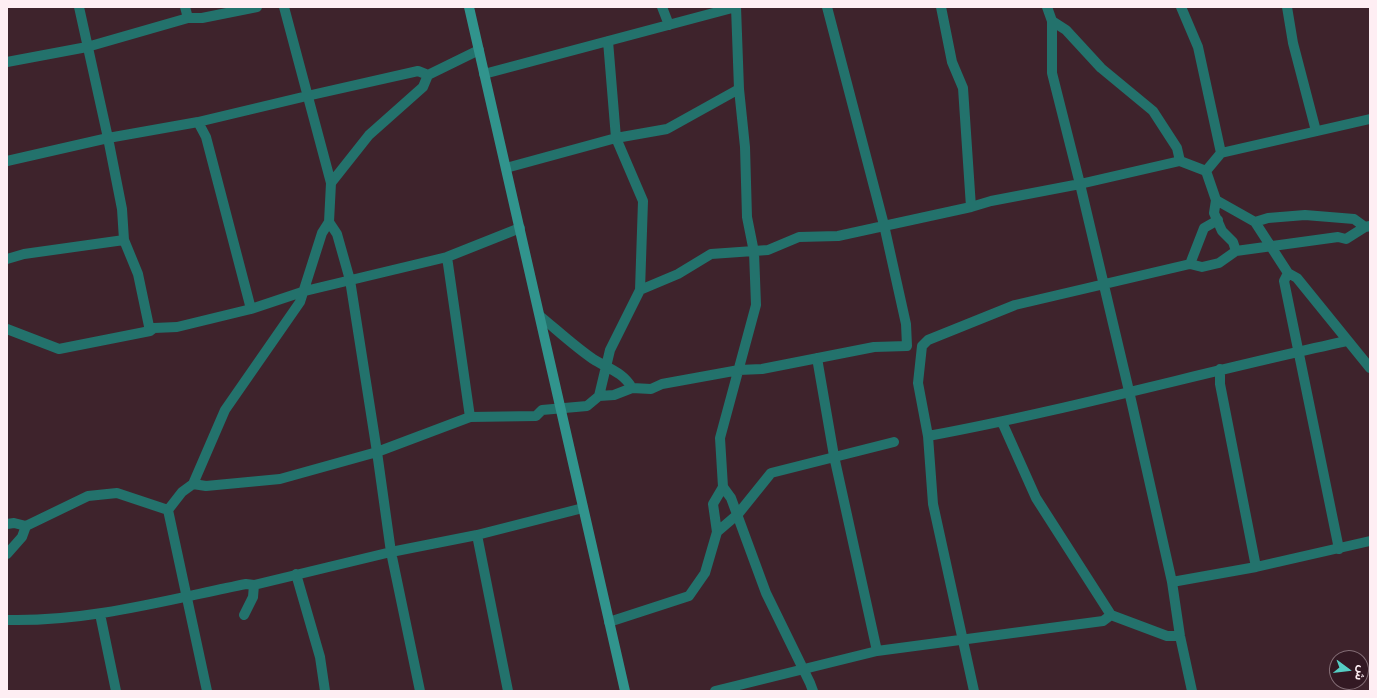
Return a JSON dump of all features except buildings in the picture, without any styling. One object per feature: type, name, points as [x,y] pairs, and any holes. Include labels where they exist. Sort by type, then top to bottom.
[{"type":"main road","points":[[469,7],[625,691]]},
{"type":"street","points":[[79,7],[122,209],[124,240],[138,274],[150,331]]},
{"type":"street","points":[[185,7],[188,18]]},
{"type":"street","points":[[7,62],[87,46],[188,18],[202,18],[257,7]]},
{"type":"street","points":[[206,691],[168,510],[182,492],[193,484],[225,410],[300,302],[305,291],[322,233],[329,222],[331,183],[284,7]]},
{"type":"street","points":[[662,7],[669,25]]},
{"type":"street","points":[[484,74],[736,7],[739,89],[746,147],[747,217],[754,252],[756,305],[720,438],[723,487],[731,498],[738,514],[766,593],[813,691]]},
{"type":"street","points":[[193,484],[206,486],[280,479],[377,452],[470,418],[536,416],[542,410],[587,406],[599,396],[614,395],[632,388],[651,389],[662,384],[739,370],[762,369],[874,346],[907,346],[906,324],[884,225],[827,7]]},
{"type":"street","points":[[941,7],[952,62],[962,88],[971,207]]},
{"type":"street","points":[[1047,7],[1052,21],[1052,74],[1080,184],[1129,391],[1172,582],[1180,636],[1192,691]]},
{"type":"street","points":[[1181,7],[1198,47],[1221,153]]},
{"type":"street","points":[[1287,7],[1293,43],[1316,131]]},
{"type":"street","points":[[1052,21],[1066,30],[1101,68],[1153,111],[1177,148],[1180,160]]},
{"type":"street","points":[[599,396],[610,350],[640,290],[643,201],[616,138],[608,41]]},
{"type":"street","points":[[331,183],[369,135],[423,87],[428,75],[479,50]]},
{"type":"street","points":[[7,161],[108,138],[198,122],[418,72],[428,75]]},
{"type":"street","points":[[506,168],[616,138],[667,129],[739,89]]},
{"type":"street","points":[[1206,171],[1221,153],[1370,119]]},
{"type":"street","points":[[198,122],[206,137],[251,309]]},
{"type":"street","points":[[640,290],[678,274],[711,254],[768,250],[799,237],[838,236],[971,207],[991,201],[1080,184],[1180,160],[1206,171],[1216,200],[1214,213],[1222,231],[1233,242],[1236,251]]},
{"type":"street","points":[[1216,200],[1255,222],[1288,273],[1297,278],[1370,368]]},
{"type":"street","points":[[974,691],[933,504],[928,436],[918,383],[922,346],[928,340],[1015,305],[1190,264],[1202,267],[1219,263],[1236,251],[1338,237],[1346,239],[1367,227],[1354,219],[1305,215],[1268,218],[1255,222]]},
{"type":"street","points":[[1190,264],[1204,228],[1218,220]]},
{"type":"street","points":[[329,222],[337,234],[350,280],[391,552],[420,691]]},
{"type":"street","points":[[7,329],[59,349],[150,331],[154,328],[177,327],[251,309],[305,291],[447,257],[520,228]]},
{"type":"street","points":[[7,259],[24,254],[124,240]]},
{"type":"street","points":[[447,257],[470,418]]},
{"type":"street","points":[[1288,273],[1284,281],[1297,352],[1339,549]]},
{"type":"street","points":[[540,316],[594,360],[606,365],[627,380],[632,388]]},
{"type":"street","points":[[928,436],[1002,422],[1220,369],[1347,341]]},
{"type":"street","points":[[817,358],[834,456],[877,651]]},
{"type":"street","points":[[1220,369],[1220,384],[1256,567]]},
{"type":"street","points":[[1002,422],[1036,498],[1111,615],[1167,636],[1180,636]]},
{"type":"street","points":[[717,532],[738,514],[771,473],[894,442]]},
{"type":"street","points":[[610,622],[689,596],[705,573],[717,532],[713,504],[723,487]]},
{"type":"street","points":[[7,524],[14,523],[26,526],[88,496],[102,494],[117,493],[168,510]]},
{"type":"street","points":[[7,620],[39,621],[100,614],[246,584],[254,585],[391,552],[477,535],[583,508]]},
{"type":"street","points":[[7,554],[22,537],[26,526]]},
{"type":"street","points":[[477,535],[508,691]]},
{"type":"street","points":[[1172,582],[1256,567],[1370,541]]},
{"type":"street","points":[[296,574],[320,657],[326,691]]},
{"type":"street","points":[[244,615],[253,597],[254,585]]},
{"type":"street","points":[[100,614],[116,691]]},
{"type":"street","points":[[715,691],[732,689],[803,669],[877,651],[1103,621],[1111,615]]}]
